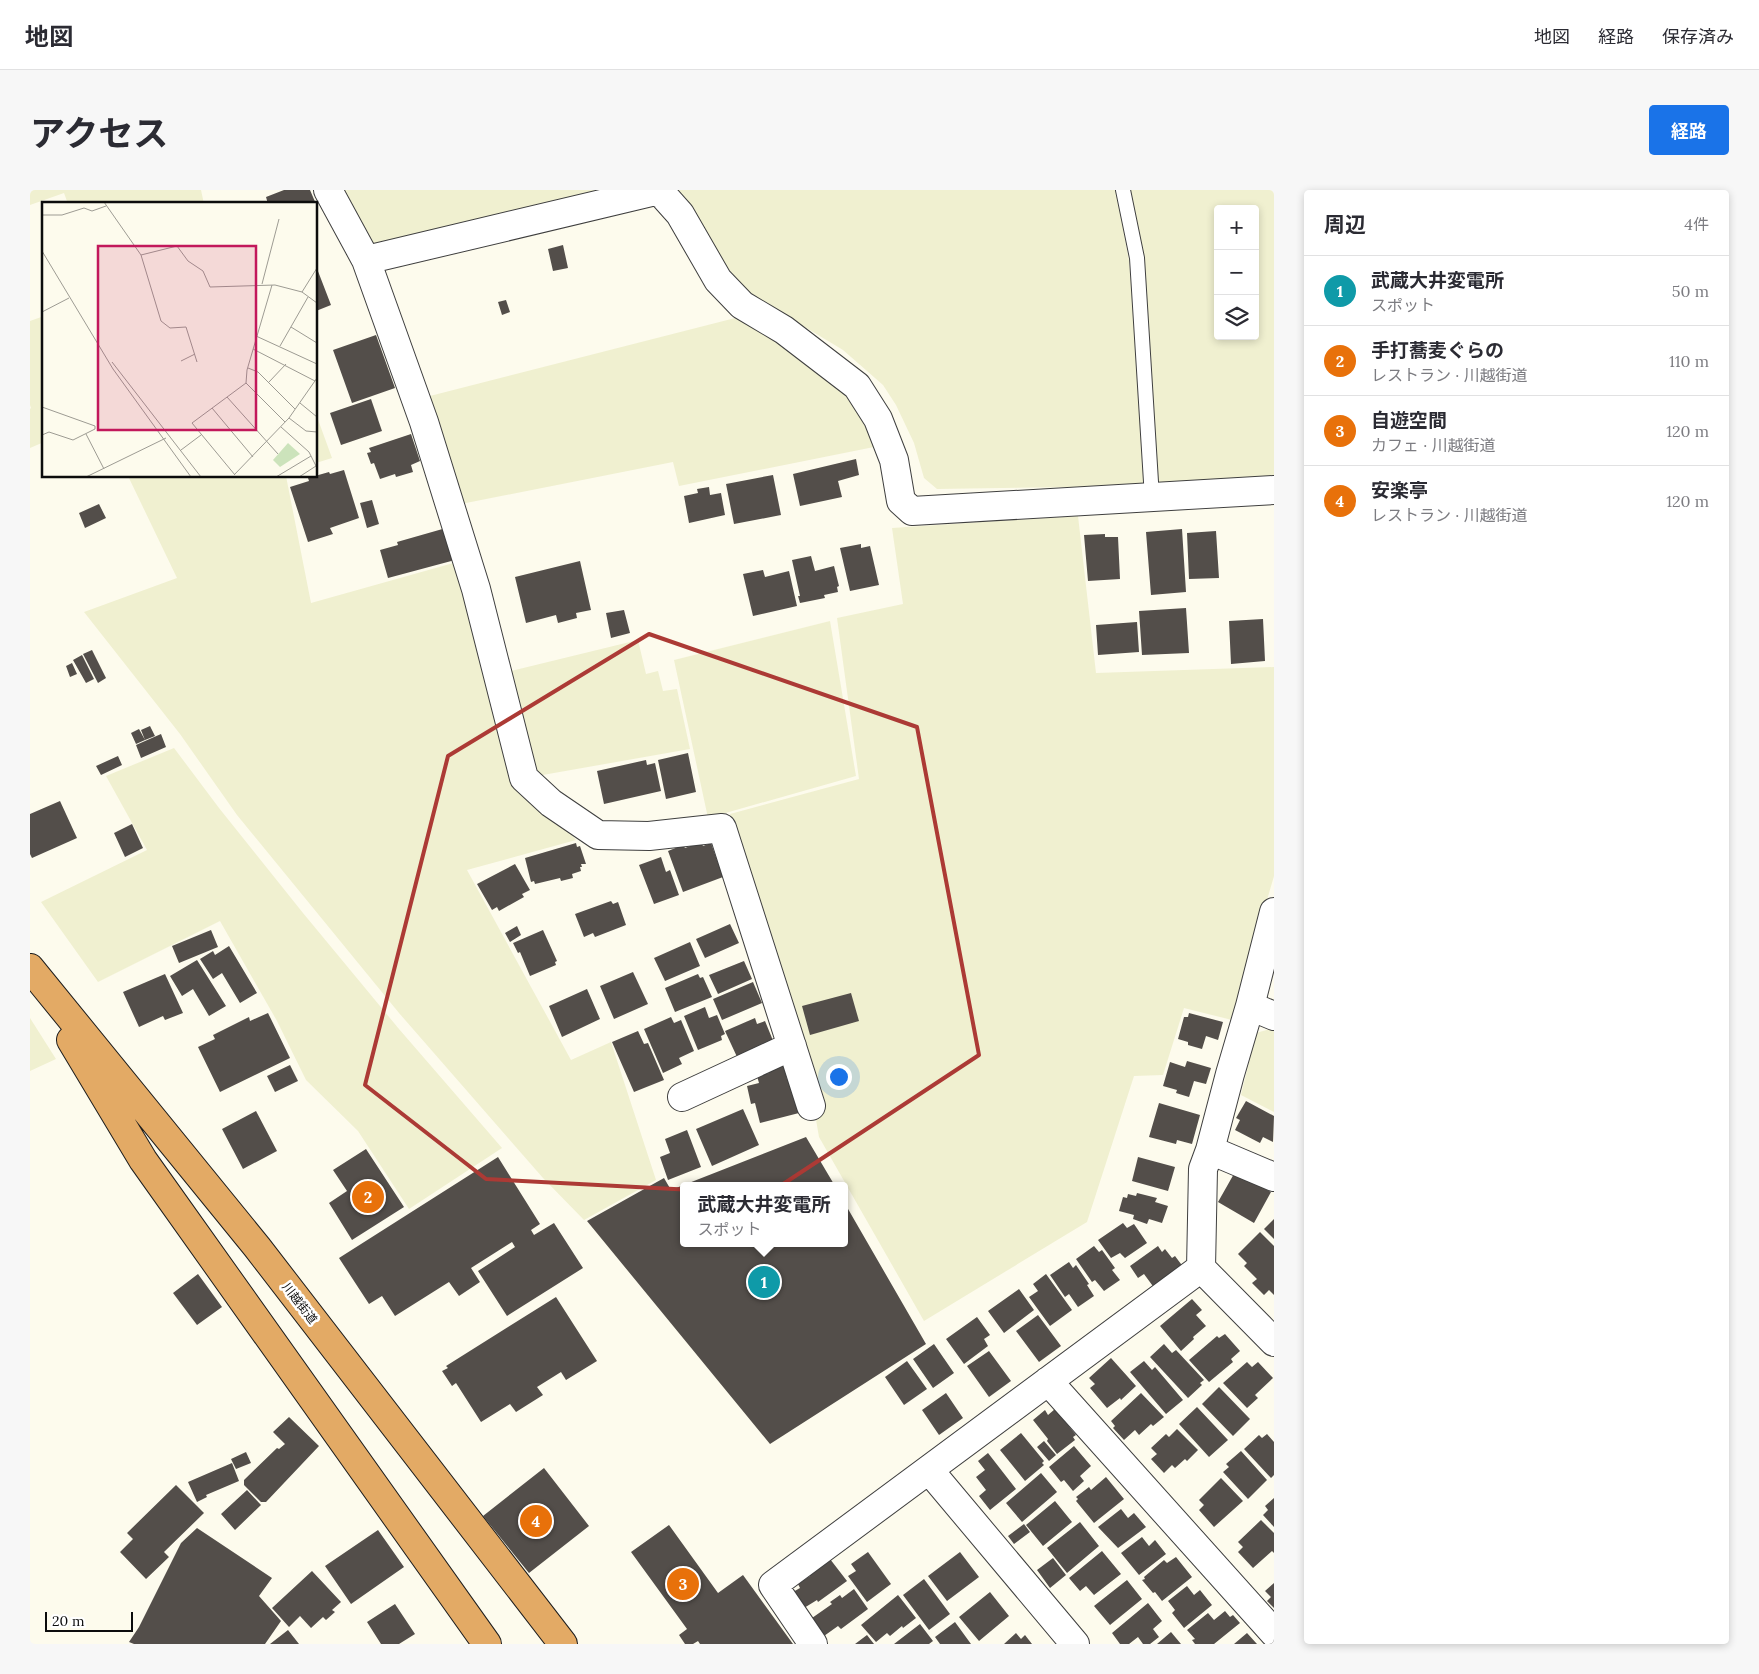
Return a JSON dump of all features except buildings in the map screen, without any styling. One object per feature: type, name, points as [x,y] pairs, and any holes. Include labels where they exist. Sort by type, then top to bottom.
[{"type":"highway","name":"川越街道","points":[[30,970],[143,1160],[487,1644]]},
{"type":"highway","name":"川越街道","points":[[30,970],[257,1247],[563,1644]]},
{"type":"street","points":[[328,190],[366,260],[424,422],[476,589],[524,778],[551,803],[598,835],[649,836],[722,828],[811,1106]]},
{"type":"street","points":[[366,260],[656,191],[662,194],[680,214],[718,280],[742,305],[784,330],[857,386],[878,419],[894,460],[902,501],[912,511],[1274,490]]},
{"type":"street","points":[[1274,912],[1262,1011],[1230,1074],[1210,1150],[1203,1169],[1201,1268],[1274,1342]]},
{"type":"street","points":[[682,1097],[792,1046]]},
{"type":"street","points":[[1210,1150],[1274,1176]]},
{"type":"street","points":[[813,1644],[773,1585],[1201,1268]]},
{"type":"street","points":[[1048,1381],[1274,1633]]},
{"type":"street","points":[[929,1470],[1076,1644]]},
{"type":"lane","points":[[1123,190],[1137,258],[1152,498]]},
{"type":"highlighted area","points":[[649,634],[917,727],[979,1055],[768,1194],[486,1179],[365,1085],[448,756]]},
{"type":"green space","points":[[30,190],[201,190],[204,202],[67,202],[64,193],[30,205]]},
{"type":"green space","points":[[337,190],[615,190],[380,248],[363,237]]},
{"type":"green space","points":[[671,190],[1116,190],[1129,261],[1140,386],[1145,486],[937,489],[924,478],[914,443],[896,405],[883,385],[843,350],[745,291]]},
{"type":"green space","points":[[1129,190],[1274,190],[1274,481],[1158,489],[1144,265]]},
{"type":"green space","points":[[743,316],[841,387],[865,418],[879,446],[679,486],[673,462],[461,504],[426,397]]},
{"type":"green space","points":[[42,317],[42,443],[30,448],[31,408],[30,321]]},
{"type":"green space","points":[[318,420],[332,458],[318,462]]},
{"type":"green space","points":[[129,478],[286,478],[311,603],[457,562],[518,784],[556,816],[576,840],[467,870],[571,1060],[611,1042],[656,1180],[584,1220],[543,1178],[399,1013],[237,815],[180,734],[84,612],[177,578]]},
{"type":"green space","points":[[1078,516],[1096,673],[1274,667],[1274,876],[1232,1020],[1184,1008],[1163,1075],[1134,1076],[1087,1222],[924,1321],[848,1188],[848,1182],[845,1182],[819,1137],[806,1062],[730,814],[859,779],[837,618],[903,604],[892,528]]},
{"type":"green space","points":[[830,621],[856,776],[708,818],[674,660]]},
{"type":"green space","points":[[638,640],[646,674],[658,671],[663,691],[677,689],[690,749],[537,776],[511,671]]},
{"type":"green space","points":[[174,748],[219,808],[303,913],[399,1029],[502,1148],[409,1209],[358,1131],[306,1080],[277,1021],[220,921],[98,982],[41,902],[147,850],[106,776]]},
{"type":"green space","points":[[30,1018],[56,1059],[30,1071]]},
{"type":"green space","points":[[1270,1029],[1274,1031],[1274,1112],[1241,1095],[1256,1033]]},
{"type":"place","name":"手打蕎麦ぐらの","points":[[368,1197]]},
{"type":"place","name":"武蔵大井変電所","points":[[764,1282]]},
{"type":"place","name":"安楽亭","points":[[536,1521]]},
{"type":"place","name":"自遊空間","points":[[683,1584]]}]
